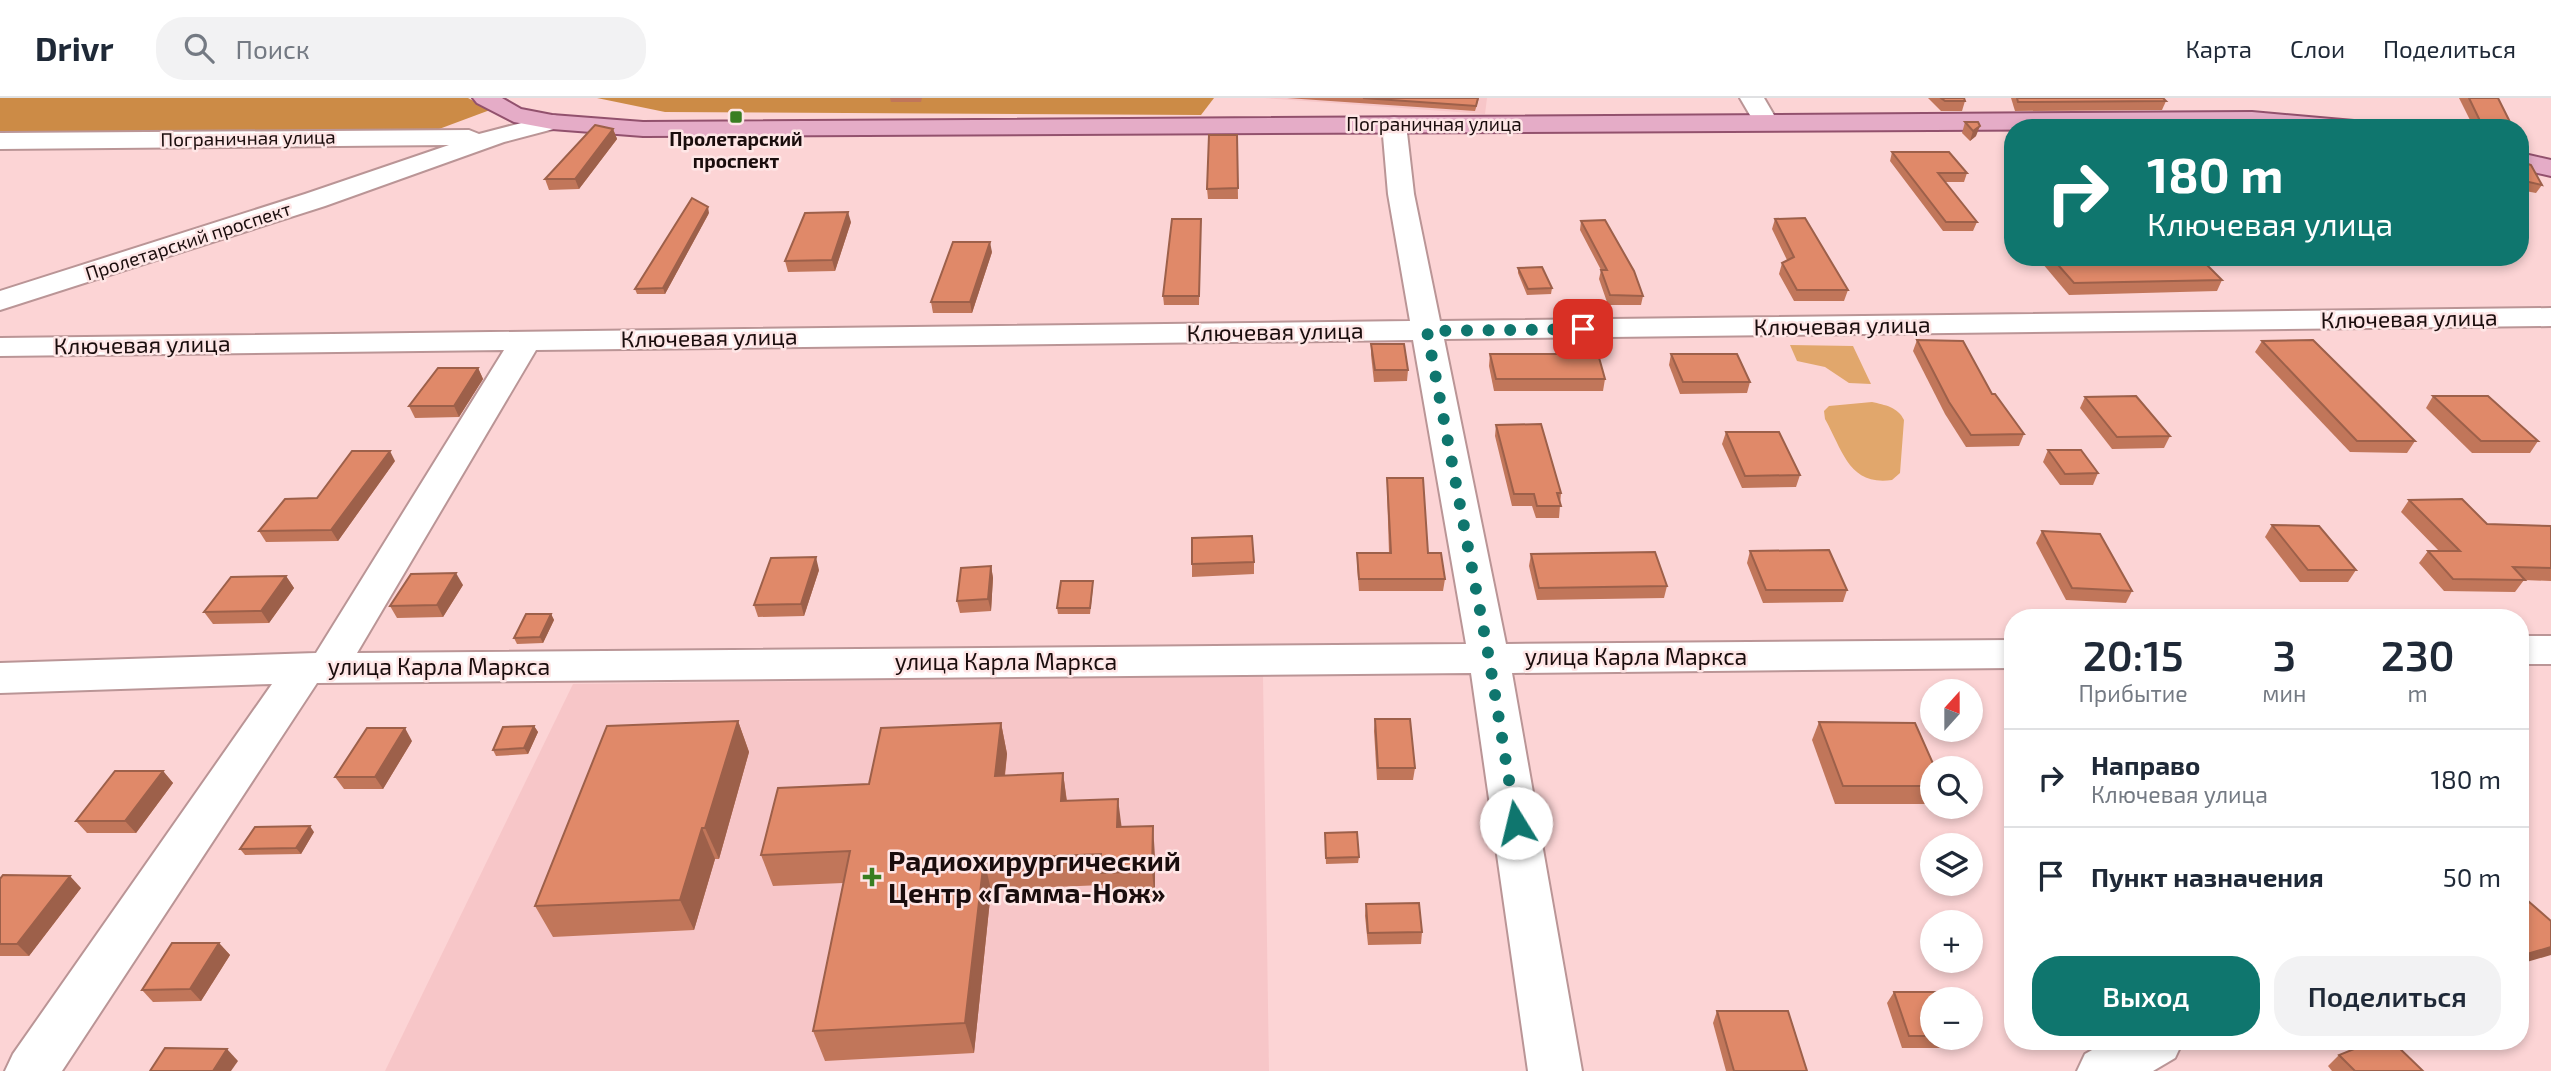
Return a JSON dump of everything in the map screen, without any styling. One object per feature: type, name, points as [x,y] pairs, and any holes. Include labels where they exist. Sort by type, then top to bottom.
[{"type":"main road","points":[[485,98],[514,116]]},
{"type":"main road","name":"Пограничная улица","points":[[514,116],[552,122],[643,129],[750,130],[2004,121]]},
{"type":"main road","points":[[2529,163],[2551,168]]},
{"type":"street","points":[[1752,98],[1766,122]]},
{"type":"street","name":"Пролетарский проспект","points":[[495,137],[514,116]]},
{"type":"street","name":"Пролетарский проспект","points":[[0,301],[315,200],[495,137],[552,122]]},
{"type":"street","points":[[1394,124],[1401,194],[1489,658],[1555,1071]]},
{"type":"street","name":"Пограничная улица","points":[[0,141],[495,137]]},
{"type":"street","name":"Ключевая улица","points":[[0,347],[2551,317]]},
{"type":"street","points":[[2515,318],[2551,332]]},
{"type":"street","points":[[32,1071],[316,668],[527,339]]},
{"type":"street","points":[[2529,650],[2551,650]]},
{"type":"street","name":"улица Карла Маркса","points":[[0,678],[316,668],[2004,654]]},
{"type":"street","points":[[2104,1071],[2141,1050]]},
{"type":"shaded area","points":[[0,98],[468,98],[490,110],[431,132],[0,137]]},
{"type":"shaded area","points":[[597,98],[1214,98],[1201,115],[665,112]]},
{"type":"shaded area","points":[[1264,98],[1487,98],[1485,114]]},
{"type":"shaded area","points":[[1790,345],[1853,346],[1871,384],[1849,383],[1825,367],[1797,361]]},
{"type":"shaded area","points":[[1872,402],[1895,409],[1904,420],[1900,473],[1892,480],[1866,478],[1857,472],[1849,464],[1825,419],[1824,411],[1829,406]]},
{"type":"shaded area","name":"Радиохирургический Центр «Гамма-Нож»","points":[[1263,676],[1269,1071],[385,1071],[573,684]]},
{"type":"building","points":[[1363,98],[1478,98],[1476,106]]},
{"type":"building","points":[[1941,98],[1964,98],[1965,101],[1945,101]]},
{"type":"building","points":[[2017,98],[2163,98],[2166,101],[2018,102]]},
{"type":"building","points":[[2469,98],[2498,98],[2508,119],[2479,119]]},
{"type":"building","points":[[1965,122],[1978,122],[1980,126],[1973,131]]},
{"type":"building","points":[[595,125],[613,129],[575,179],[545,179]]},
{"type":"building","points":[[1209,135],[1237,135],[1238,188],[1207,189]]},
{"type":"building","points":[[1892,152],[1949,152],[1967,173],[1938,173],[1977,222],[1946,222]]},
{"type":"building","points":[[2529,164],[2531,165],[2542,185],[2529,182]]},
{"type":"building","points":[[692,198],[708,207],[663,288],[635,289]]},
{"type":"building","points":[[848,212],[832,260],[785,261],[805,213]]},
{"type":"building","points":[[1805,218],[1848,290],[1797,290],[1782,263],[1794,257],[1775,219]]},
{"type":"building","points":[[1172,219],[1201,219],[1199,296],[1163,296]]},
{"type":"building","points":[[1605,220],[1634,271],[1643,296],[1610,295],[1601,270],[1607,270],[1581,221]]},
{"type":"building","points":[[953,242],[990,242],[970,302],[931,302]]},
{"type":"building","points":[[2059,266],[2208,266],[2222,280],[2074,283]]},
{"type":"building","points":[[1542,267],[1552,288],[1528,289],[1518,268]]},
{"type":"building","points":[[1917,340],[1963,341],[1992,394],[1995,394],[2024,434],[1971,435],[1949,402]]},
{"type":"building","points":[[2313,340],[2415,441],[2357,441],[2262,341]]},
{"type":"building","points":[[1371,344],[1404,344],[1408,370],[1375,370]]},
{"type":"building","points":[[1490,354],[1598,354],[1605,379],[1496,379]]},
{"type":"building","points":[[1671,354],[1737,354],[1750,382],[1683,382]]},
{"type":"building","points":[[438,368],[478,368],[454,406],[409,406]]},
{"type":"building","points":[[2136,396],[2170,436],[2117,437],[2085,397]]},
{"type":"building","points":[[2433,396],[2488,396],[2538,441],[2481,441]]},
{"type":"building","points":[[1541,424],[1561,493],[1557,493],[1561,506],[1537,506],[1534,494],[1514,494],[1496,425]]},
{"type":"building","points":[[1726,432],[1779,432],[1800,475],[1745,476]]},
{"type":"building","points":[[2048,450],[2081,450],[2098,473],[2065,474]]},
{"type":"building","points":[[352,451],[390,451],[331,530],[259,531],[285,499],[317,498]]},
{"type":"building","points":[[1387,478],[1423,478],[1428,553],[1441,553],[1445,579],[1359,579],[1357,553],[1391,553]]},
{"type":"building","points":[[2462,499],[2487,524],[2551,526],[2551,568],[2513,567],[2525,580],[2453,579],[2428,551],[2460,551],[2409,500]]},
{"type":"building","points":[[2272,525],[2319,526],[2356,570],[2308,570]]},
{"type":"building","points":[[2042,531],[2100,534],[2132,591],[2072,588]]},
{"type":"building","points":[[1252,536],[1254,562],[1192,564],[1192,538]]},
{"type":"building","points":[[1829,550],[1847,590],[1766,590],[1750,551]]},
{"type":"building","points":[[1655,552],[1667,586],[1539,588],[1531,554]]},
{"type":"building","points":[[816,557],[801,604],[754,605],[771,558]]},
{"type":"building","points":[[991,566],[988,599],[957,601],[961,568]]},
{"type":"building","points":[[456,573],[437,605],[390,606],[411,574]]},
{"type":"building","points":[[286,576],[261,611],[204,612],[231,577]]},
{"type":"building","points":[[1061,581],[1093,581],[1090,608],[1057,608]]},
{"type":"building","points":[[526,614],[551,614],[540,637],[514,638]]},
{"type":"building","points":[[1375,719],[1410,719],[1415,768],[1378,768]]},
{"type":"building","points":[[738,721],[680,900],[535,906],[607,726]]},
{"type":"building","points":[[1819,722],[1915,723],[1920,742],[1923,742],[1930,756],[1920,756],[1920,786],[1843,786]]},
{"type":"building","points":[[1001,723],[995,776],[1063,773],[1061,801],[1118,799],[1117,827],[1153,826],[1152,871],[1101,873],[1101,854],[984,859],[965,1023],[813,1031],[850,851],[761,855],[778,788],[869,784],[881,728]]},
{"type":"building","points":[[534,726],[524,748],[493,750],[503,727]]},
{"type":"building","points":[[367,728],[405,728],[375,777],[335,777]]},
{"type":"building","points":[[115,771],[163,771],[125,821],[76,821]]},
{"type":"building","points":[[310,826],[296,848],[240,849],[255,827]]},
{"type":"building","points":[[1357,832],[1359,857],[1326,858],[1325,833]]},
{"type":"building","points":[[3,875],[70,876],[17,944],[0,944],[0,879]]},
{"type":"building","points":[[2529,902],[2551,921],[2551,947],[2529,953]]},
{"type":"building","points":[[1419,903],[1422,932],[1368,933],[1366,904]]},
{"type":"building","points":[[172,943],[219,943],[190,989],[142,990]]},
{"type":"building","points":[[1894,992],[1920,992],[1920,1036],[1909,1036]]},
{"type":"building","points":[[1717,1011],[1788,1011],[1807,1071],[1734,1071]]},
{"type":"building","points":[[165,1048],[227,1049],[213,1071],[150,1071]]},
{"type":"building","points":[[2352,1050],[2401,1050],[2423,1071],[2355,1071],[2339,1055]]},
{"type":"place","name":"Пролетарский проспект","points":[[736,117]]},
{"type":"place","name":"Радиохирургический Центр «Гамма-Нож»","points":[[872,877]]},
{"type":"route","points":[[1516,823],[1489,658],[1427,331],[1583,329]]}]
